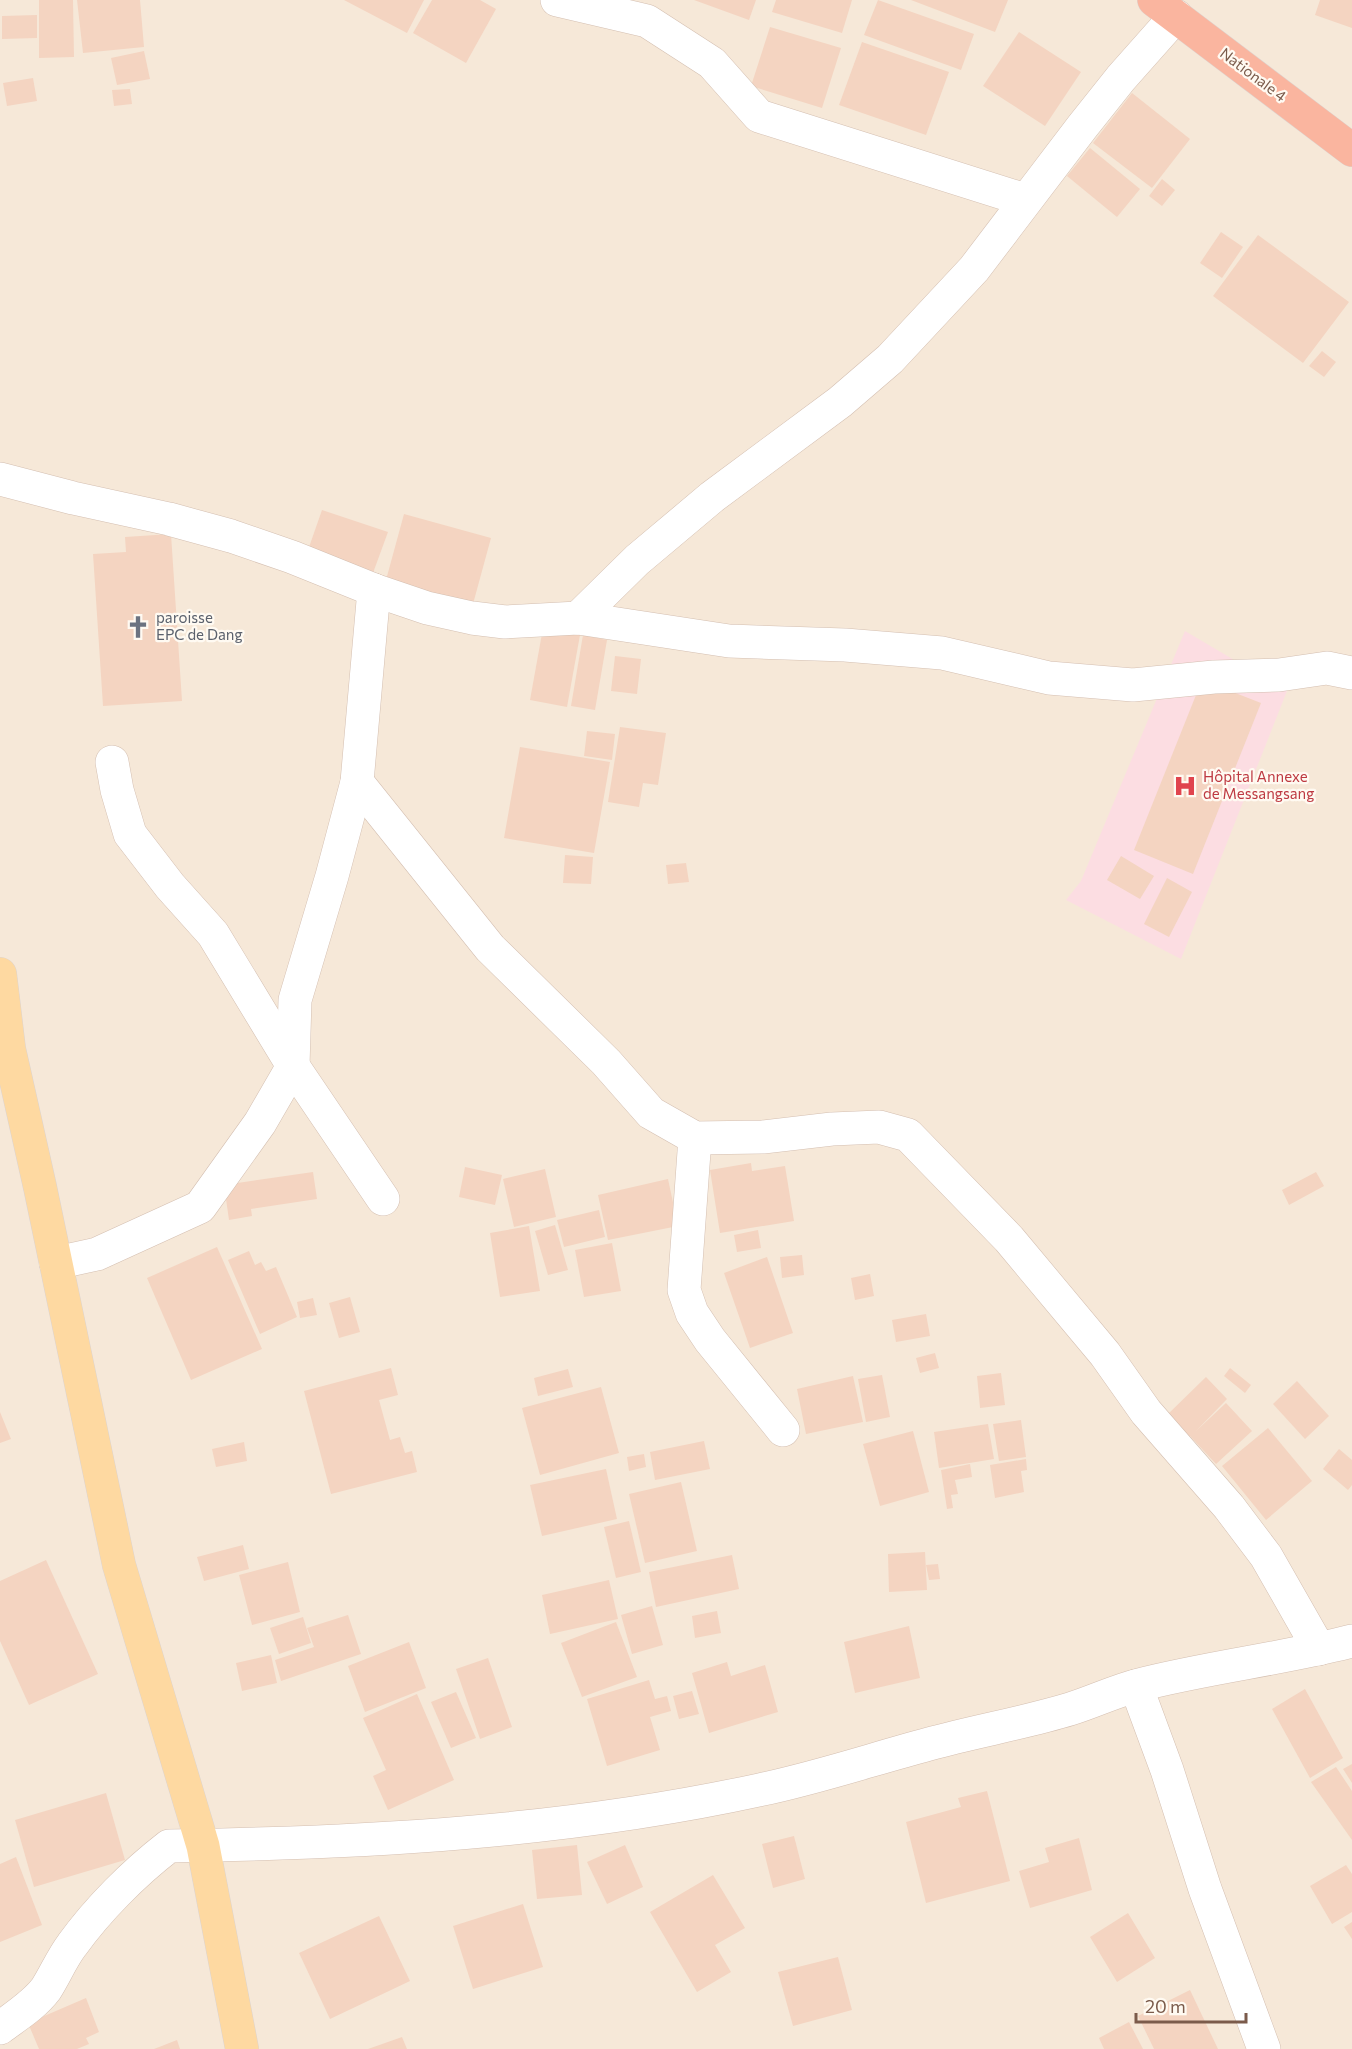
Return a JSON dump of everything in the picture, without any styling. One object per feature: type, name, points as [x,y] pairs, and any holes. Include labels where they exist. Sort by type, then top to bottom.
[{"type":"highway","name":"Nationale 4","points":[[1165,8],[1352,150]]},
{"type":"main road","points":[[0,974],[9,1049],[119,1565],[203,1846],[242,2049]]},
{"type":"street","points":[[558,0],[647,21],[712,63],[759,116],[1025,200]]},
{"type":"street","points":[[578,618],[637,560],[712,497],[840,402],[890,358],[974,269],[1121,78],[1165,8]]},
{"type":"street","points":[[0,479],[231,536],[292,556],[374,590],[427,608],[472,618],[505,622],[578,618],[729,641],[845,645],[942,653],[1049,678],[1132,685],[1214,677],[1279,675],[1328,668],[1352,673]]},
{"type":"street","points":[[56,1263],[96,1254],[200,1206],[260,1123],[293,1066],[295,1000],[333,876],[357,782],[374,590]]},
{"type":"street","points":[[112,762],[117,790],[130,834],[170,886],[213,934],[293,1066],[383,1199]]},
{"type":"street","points":[[357,782],[490,948],[606,1062],[651,1113],[695,1138],[763,1137],[832,1129],[879,1128],[908,1135],[1009,1239],[1105,1354],[1146,1412],[1229,1507],[1266,1556],[1318,1649]]},
{"type":"street","points":[[695,1138],[684,1290],[692,1312],[710,1340],[783,1431]]},
{"type":"street","points":[[0,2028],[45,1990],[71,1945],[103,1909],[169,1846],[302,1843],[478,1831],[603,1818],[760,1790],[932,1743],[1071,1709],[1136,1686],[1226,1665],[1352,1641]]},
{"type":"street","points":[[1136,1686],[1167,1770],[1205,1889],[1264,2049]]},
{"type":"shaded area","points":[[0,0],[1352,0],[1352,2049],[0,2049]]},
{"type":"shaded area","name":"Hôpital Annexe de Messangsang","points":[[1185,631],[1287,691],[1181,959],[1066,900],[1081,881]]},
{"type":"building","points":[[39,0],[73,0],[74,57],[39,58]]},
{"type":"building","points":[[77,0],[140,0],[144,47],[83,53]]},
{"type":"building","points":[[344,0],[424,0],[407,33]]},
{"type":"building","points":[[432,0],[480,0],[496,9],[466,63],[413,33]]},
{"type":"building","points":[[694,0],[756,0],[749,20]]},
{"type":"building","points":[[776,0],[852,0],[842,33],[772,12]]},
{"type":"building","points":[[878,0],[974,34],[961,70],[864,35]]},
{"type":"building","points":[[911,0],[1008,0],[995,32]]},
{"type":"building","points":[[1320,0],[1352,0],[1352,28],[1315,15]]},
{"type":"building","points":[[37,15],[37,38],[2,39],[2,16]]},
{"type":"building","points":[[770,27],[841,48],[822,108],[751,86]]},
{"type":"building","points":[[1019,32],[1081,72],[1045,126],[983,86]]},
{"type":"building","points":[[862,42],[949,72],[926,135],[839,105]]},
{"type":"building","points":[[144,51],[150,79],[117,85],[111,58]]},
{"type":"building","points":[[33,78],[37,101],[7,106],[3,83]]},
{"type":"building","points":[[130,89],[132,104],[114,106],[112,90]]},
{"type":"building","points":[[1132,93],[1190,139],[1152,188],[1093,143]]},
{"type":"building","points":[[1090,148],[1140,189],[1117,217],[1067,176]]},
{"type":"building","points":[[1162,179],[1175,190],[1162,206],[1149,196]]},
{"type":"building","points":[[1221,232],[1243,247],[1222,278],[1200,263]]},
{"type":"building","points":[[1258,235],[1349,302],[1303,363],[1213,296]]},
{"type":"building","points":[[1322,351],[1336,362],[1324,377],[1309,366]]},
{"type":"building","points":[[322,510],[388,532],[373,573],[308,550]]},
{"type":"building","points":[[404,514],[491,538],[470,615],[383,591]]},
{"type":"building","name":"paroisse EPC de Dang","points":[[171,534],[182,701],[103,706],[93,554],[126,552],[125,537]]},
{"type":"building","points":[[543,628],[580,635],[567,707],[530,700]]},
{"type":"building","points":[[583,635],[607,640],[595,710],[571,706]]},
{"type":"building","points":[[615,656],[641,659],[637,694],[611,691]]},
{"type":"building","points":[[1202,680],[1261,703],[1193,874],[1134,850]]},
{"type":"building","points":[[620,727],[666,733],[658,785],[643,783],[639,807],[608,802]]},
{"type":"building","points":[[587,731],[615,734],[612,760],[584,756]]},
{"type":"building","points":[[520,747],[610,762],[594,853],[504,838]]},
{"type":"building","points":[[565,855],[593,857],[591,884],[563,883]]},
{"type":"building","points":[[1121,856],[1154,876],[1140,899],[1107,880]]},
{"type":"building","points":[[686,863],[689,882],[668,884],[666,865]]},
{"type":"building","points":[[1167,878],[1192,892],[1169,937],[1144,924]]},
{"type":"building","points":[[751,1163],[752,1171],[785,1166],[794,1221],[720,1233],[710,1170]]},
{"type":"building","points":[[465,1167],[502,1175],[495,1205],[459,1197]]},
{"type":"building","points":[[545,1169],[556,1217],[514,1227],[503,1179]]},
{"type":"building","points":[[313,1172],[317,1199],[251,1209],[252,1216],[229,1220],[224,1185]]},
{"type":"building","points":[[1316,1172],[1324,1186],[1289,1205],[1282,1190]]},
{"type":"building","points":[[668,1179],[678,1226],[608,1240],[598,1195]]},
{"type":"building","points":[[599,1210],[605,1237],[564,1247],[557,1220]]},
{"type":"building","points":[[555,1225],[568,1270],[548,1275],[535,1231]]},
{"type":"building","points":[[529,1226],[540,1291],[500,1297],[490,1233]]},
{"type":"building","points":[[758,1230],[761,1248],[737,1252],[734,1235]]},
{"type":"building","points":[[612,1243],[621,1291],[584,1297],[575,1250]]},
{"type":"building","points":[[217,1247],[262,1349],[191,1380],[147,1278]]},
{"type":"building","points":[[249,1251],[255,1265],[261,1262],[266,1271],[276,1267],[297,1317],[260,1334],[228,1260]]},
{"type":"building","points":[[802,1255],[804,1275],[782,1278],[780,1257]]},
{"type":"building","points":[[767,1257],[793,1333],[750,1348],[724,1273]]},
{"type":"building","points":[[870,1274],[874,1296],[855,1300],[851,1278]]},
{"type":"building","points":[[350,1297],[360,1332],[339,1338],[329,1303]]},
{"type":"building","points":[[313,1298],[317,1315],[300,1318],[297,1302]]},
{"type":"building","points":[[926,1314],[930,1336],[896,1342],[892,1320]]},
{"type":"building","points":[[935,1353],[939,1368],[920,1373],[916,1358]]},
{"type":"building","points":[[391,1368],[398,1395],[379,1400],[390,1440],[400,1437],[405,1453],[412,1451],[417,1472],[331,1494],[304,1391]]},
{"type":"building","points":[[1230,1368],[1251,1385],[1245,1393],[1224,1376]]},
{"type":"building","points":[[568,1369],[573,1387],[538,1396],[534,1378]]},
{"type":"building","points":[[1001,1373],[1005,1405],[980,1408],[977,1376]]},
{"type":"building","points":[[882,1375],[890,1417],[866,1422],[858,1379]]},
{"type":"building","points":[[853,1376],[863,1422],[806,1434],[797,1389]]},
{"type":"building","points":[[1206,1377],[1227,1399],[1196,1431],[1226,1403],[1252,1431],[1216,1464],[1190,1436],[1186,1440],[1164,1418]]},
{"type":"building","points":[[1297,1381],[1329,1416],[1305,1439],[1273,1404]]},
{"type":"building","points":[[601,1387],[619,1453],[540,1475],[522,1408]]},
{"type":"building","points":[[0,1412],[11,1439],[0,1443]]},
{"type":"building","points":[[1021,1420],[1026,1457],[999,1461],[993,1424]]},
{"type":"building","points":[[988,1424],[994,1459],[939,1468],[934,1432]]},
{"type":"building","points":[[1268,1428],[1312,1481],[1266,1520],[1222,1466]]},
{"type":"building","points":[[913,1431],[929,1492],[880,1506],[863,1444]]},
{"type":"building","points":[[704,1441],[710,1469],[655,1480],[650,1452]]},
{"type":"building","points":[[244,1442],[247,1461],[216,1467],[212,1449]]},
{"type":"building","points":[[1339,1449],[1352,1460],[1352,1485],[1348,1490],[1323,1469]]},
{"type":"building","points":[[644,1454],[646,1467],[629,1471],[627,1457]]},
{"type":"building","points":[[1026,1459],[1027,1470],[1021,1471],[1024,1492],[995,1498],[990,1465]]},
{"type":"building","points":[[970,1464],[972,1477],[955,1480],[958,1494],[951,1495],[953,1508],[947,1509],[941,1470]]},
{"type":"building","points":[[606,1469],[617,1519],[542,1536],[530,1485]]},
{"type":"building","points":[[681,1482],[697,1551],[645,1563],[629,1494]]},
{"type":"building","points":[[629,1521],[641,1572],[616,1578],[604,1527]]},
{"type":"building","points":[[243,1545],[249,1569],[204,1581],[197,1557]]},
{"type":"building","points":[[925,1552],[927,1590],[889,1592],[888,1554]]},
{"type":"building","points":[[732,1555],[739,1589],[656,1607],[649,1572]]},
{"type":"building","points":[[46,1560],[98,1674],[29,1705],[0,1641],[0,1581]]},
{"type":"building","points":[[288,1562],[300,1612],[252,1625],[239,1575]]},
{"type":"building","points":[[938,1564],[940,1579],[929,1580],[926,1565]]},
{"type":"building","points":[[609,1580],[618,1619],[550,1634],[542,1595]]},
{"type":"building","points":[[652,1606],[663,1645],[632,1654],[621,1615]]},
{"type":"building","points":[[717,1611],[721,1633],[695,1638],[692,1616]]},
{"type":"building","points":[[348,1615],[361,1654],[281,1681],[275,1660],[314,1647],[307,1628]]},
{"type":"building","points":[[303,1617],[311,1643],[279,1654],[270,1628]]},
{"type":"building","points":[[616,1622],[637,1677],[582,1697],[561,1643]]},
{"type":"building","points":[[909,1626],[920,1678],[855,1693],[844,1642]]},
{"type":"building","points":[[409,1642],[426,1688],[365,1712],[348,1666]]},
{"type":"building","points":[[271,1655],[277,1683],[242,1691],[236,1663]]},
{"type":"building","points":[[488,1658],[512,1727],[480,1739],[456,1669]]},
{"type":"building","points":[[727,1662],[731,1676],[765,1665],[778,1712],[709,1733],[692,1673]]},
{"type":"building","points":[[649,1680],[655,1699],[667,1696],[671,1711],[650,1717],[660,1750],[607,1766],[587,1699]]},
{"type":"building","points":[[1305,1689],[1343,1758],[1310,1778],[1272,1709]]},
{"type":"building","points":[[692,1691],[699,1714],[679,1719],[673,1696]]},
{"type":"building","points":[[456,1692],[476,1738],[451,1748],[431,1702]]},
{"type":"building","points":[[417,1694],[454,1780],[388,1810],[373,1776],[386,1770],[363,1718]]},
{"type":"building","points":[[1352,1764],[1352,1783],[1343,1769]]},
{"type":"building","points":[[1336,1767],[1352,1791],[1352,1840],[1311,1782]]},
{"type":"building","points":[[987,1791],[1010,1881],[926,1903],[906,1822],[961,1807],[958,1798]]},
{"type":"building","points":[[106,1793],[125,1860],[34,1887],[15,1820]]},
{"type":"building","points":[[794,1836],[805,1879],[773,1888],[762,1844]]},
{"type":"building","points":[[1079,1838],[1092,1890],[1030,1908],[1019,1871],[1049,1862],[1045,1848]]},
{"type":"building","points":[[577,1845],[582,1895],[537,1899],[532,1850]]},
{"type":"building","points":[[625,1845],[643,1887],[607,1904],[587,1862]]},
{"type":"building","points":[[16,1857],[42,1925],[0,1942],[0,1864]]},
{"type":"building","points":[[1346,1865],[1352,1874],[1352,1912],[1332,1924],[1310,1886]]},
{"type":"building","points":[[713,1875],[745,1928],[715,1945],[731,1972],[697,1992],[650,1912]]},
{"type":"building","points":[[523,1904],[543,1967],[473,1989],[453,1926]]},
{"type":"building","points":[[1128,1913],[1155,1958],[1117,1982],[1090,1937]]},
{"type":"building","points":[[379,1916],[410,1981],[330,2019],[299,1953]]},
{"type":"building","points":[[1352,1922],[1352,1939],[1344,1927]]},
{"type":"building","points":[[838,1957],[852,2010],[793,2026],[778,1972]]},
{"type":"building","points":[[1190,1990],[1218,2049],[1154,2049],[1138,2016]]},
{"type":"building","points":[[86,1998],[99,2032],[86,2038],[89,2044],[77,2049],[39,2049],[28,2023]]},
{"type":"building","points":[[1129,2022],[1143,2049],[1104,2049],[1099,2038]]},
{"type":"building","points":[[402,2037],[407,2049],[368,2049]]},
{"type":"building","points":[[177,2040],[180,2049],[154,2049]]},
{"type":"place","name":"paroisse EPC de Dang","points":[[138,627]]},
{"type":"place","name":"Hôpital Annexe de Messangsang","points":[[1185,786]]}]
